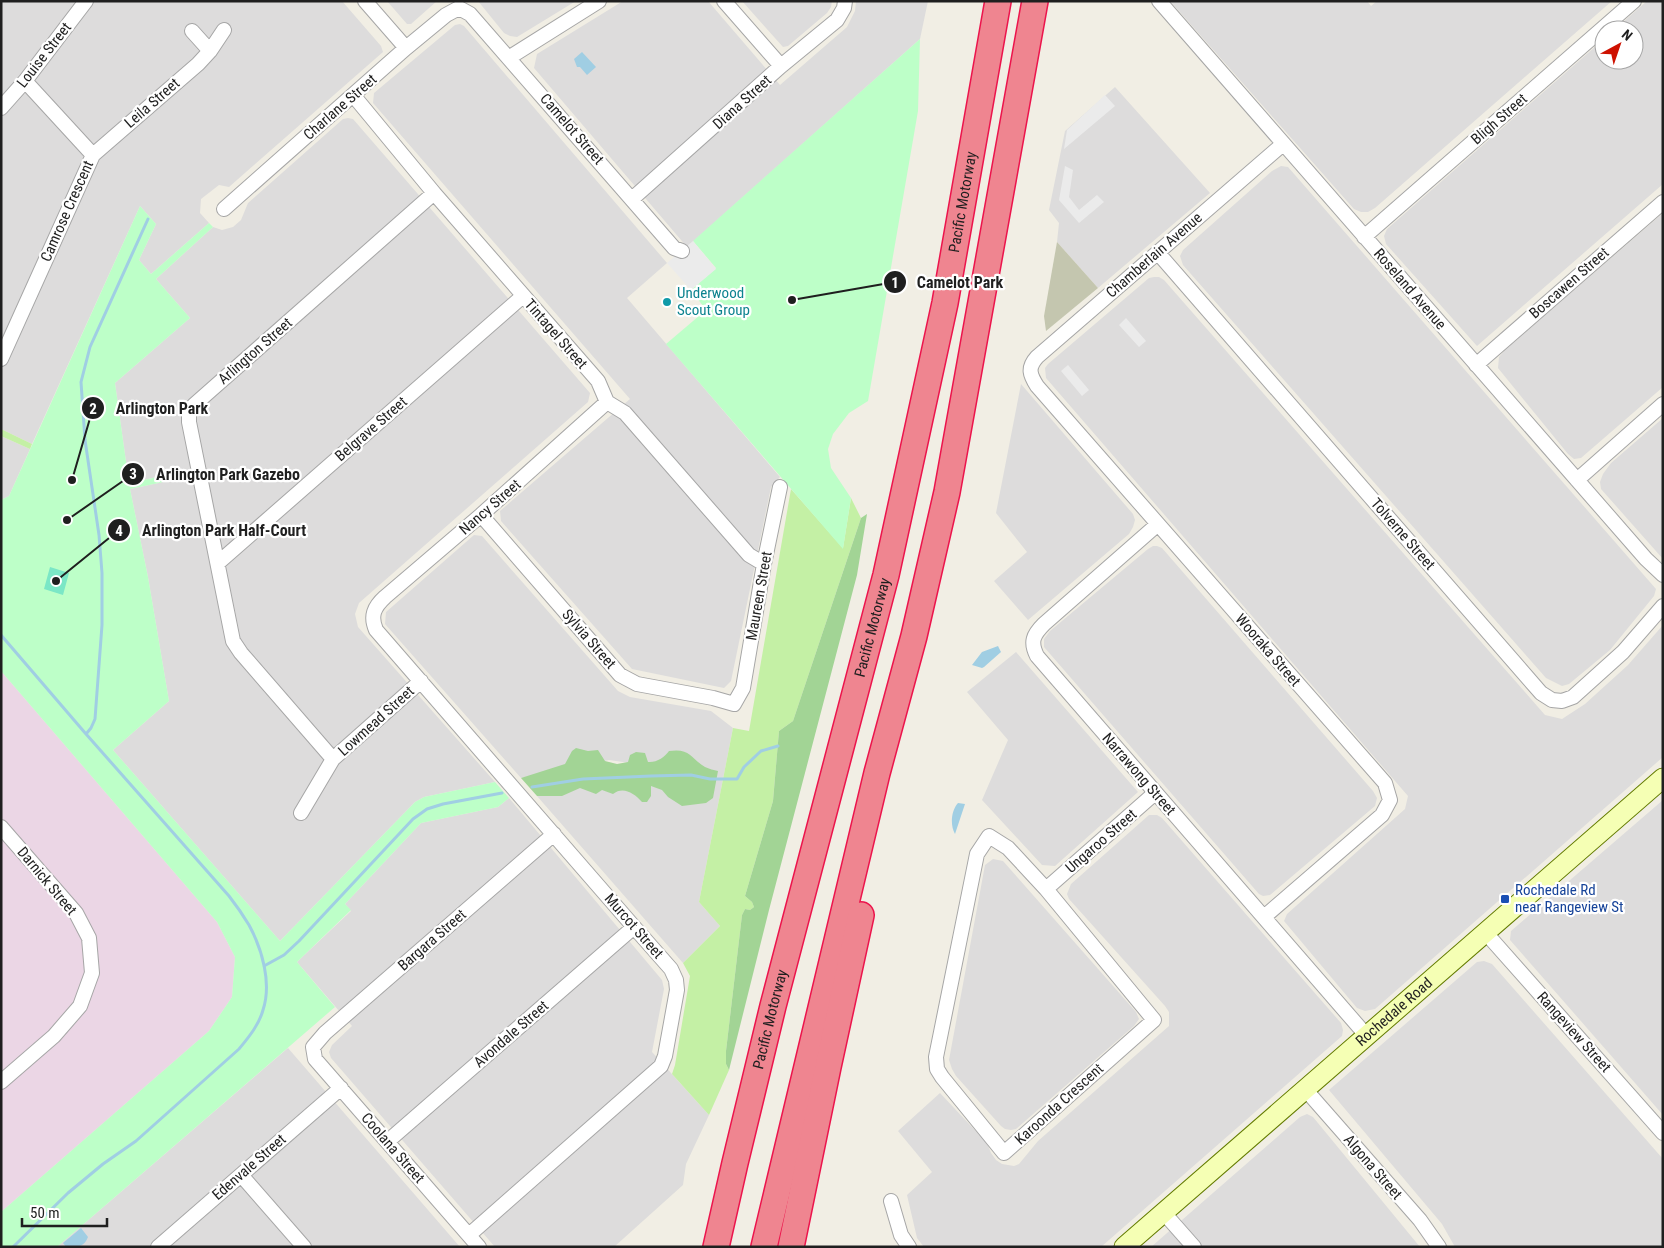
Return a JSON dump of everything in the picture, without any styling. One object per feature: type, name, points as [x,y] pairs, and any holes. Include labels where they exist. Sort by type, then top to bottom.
[{"type":"highway","name":"Pacific Motorway","points":[[716,1247],[774,1006],[886,575],[945,303],[998,1]]},
{"type":"highway","points":[[764,1247],[877,773],[914,636],[947,492],[1035,1]]},
{"type":"highway","points":[[791,1247],[887,797],[944,561],[947,492]]},
{"type":"highway","points":[[704,1247],[734,1119],[774,1006]]},
{"type":"main road","name":"Rochedale Road","points":[[1124,1247],[1663,778]]},
{"type":"street","name":"Louise Street","points":[[2,107],[25,81],[86,1]]},
{"type":"street","points":[[365,1],[406,48]]},
{"type":"street","points":[[510,57],[599,1]]},
{"type":"street","points":[[724,1],[781,66]]},
{"type":"street","name":"Diana Street","points":[[632,199],[781,66],[837,20],[844,8],[845,1]]},
{"type":"street","name":"Roseland Avenue","points":[[1159,1],[1646,559],[1663,575]]},
{"type":"street","name":"Bligh Street","points":[[1364,237],[1634,1]]},
{"type":"street","name":"Charlane Street","points":[[224,209],[406,48],[446,15],[459,8]]},
{"type":"street","name":"Camelot Street","points":[[459,8],[470,14],[510,57],[674,248],[682,251]]},
{"type":"street","name":"Leila Street","points":[[93,155],[198,64],[210,51],[224,30]]},
{"type":"street","points":[[192,31],[210,51]]},
{"type":"street","name":"Camrose Crescent","points":[[1,359],[93,155],[25,81]]},
{"type":"street","name":"Tintagel Street","points":[[353,95],[434,193],[598,381],[607,402]]},
{"type":"street","name":"Chamberlain Avenue","points":[[1029,370],[1032,362],[1037,357],[1283,144]]},
{"type":"street","name":"Arlington Street","points":[[333,759],[241,653],[233,641],[197,464],[189,412],[194,405],[434,193]]},
{"type":"street","name":"Boscawen Street","points":[[1476,365],[1663,202]]},
{"type":"street","name":"Tolverne Street","points":[[1158,253],[1541,694],[1552,700],[1562,701],[1573,697],[1623,652],[1663,606]]},
{"type":"street","name":"Belgrave Street","points":[[218,563],[523,296]]},
{"type":"street","name":"Wooraka Street","points":[[1029,370],[1037,386],[1385,783],[1390,800],[1382,815],[1264,917]]},
{"type":"street","points":[[607,402],[625,413],[749,555],[764,564]]},
{"type":"street","name":"Nancy Street","points":[[373,612],[385,597],[481,515],[607,402]]},
{"type":"street","points":[[1577,480],[1663,404]]},
{"type":"street","name":"Maureen Street","points":[[734,704],[743,688],[764,564],[780,487]]},
{"type":"street","name":"Sylvia Street","points":[[481,515],[620,675],[637,684],[713,698],[734,704]]},
{"type":"street","name":"Narrawong Street","points":[[1158,524],[1036,631],[1032,640],[1032,648],[1366,1035]]},
{"type":"street","name":"Murcot Street","points":[[373,612],[372,620],[376,630],[671,969],[676,980],[677,990],[665,1056],[661,1066],[469,1235]]},
{"type":"street","name":"Lowmead Street","points":[[301,813],[333,759],[421,681]]},
{"type":"street","name":"Ungaroo Street","points":[[1046,889],[1156,793]]},
{"type":"street","name":"Darnick Street","points":[[1,827],[76,913],[89,938],[92,973],[80,1006],[54,1036],[1,1082]]},
{"type":"street","name":"Bargara Street","points":[[313,1047],[325,1033],[554,834]]},
{"type":"street","name":"Karoonda Crescent","points":[[989,836],[1008,848],[1046,889],[1154,1020],[1004,1153],[942,1078],[937,1069],[936,1057],[977,854],[989,836]]},
{"type":"street","name":"Avondale Street","points":[[388,1141],[634,927]]},
{"type":"street","name":"Rangeview Street","points":[[1485,932],[1663,1133]]},
{"type":"street","name":"Coolana Street","points":[[313,1047],[315,1058],[479,1247]]},
{"type":"street","name":"Edenvale Street","points":[[158,1247],[341,1088]]},
{"type":"street","name":"Algona Street","points":[[1305,1089],[1420,1220],[1440,1247]]},
{"type":"street","points":[[241,1175],[304,1247]]},
{"type":"street","points":[[891,1202],[901,1235],[909,1247]]},
{"type":"street","points":[[1164,1213],[1194,1247]]},
{"type":"shaded area","points":[[1,1],[342,1],[381,46],[383,52],[229,187],[219,185],[201,199],[200,213],[209,223],[151,274],[139,260],[156,224],[140,206],[32,444],[1,429]]},
{"type":"shaded area","points":[[387,1],[437,1],[411,24],[407,24]]},
{"type":"shaded area","points":[[478,1],[576,1],[517,37],[504,33]]},
{"type":"shaded area","points":[[623,1],[708,1],[780,85],[847,27],[855,11],[856,1],[928,1],[920,39],[687,247],[534,68],[537,54]]},
{"type":"shaded area","points":[[742,1],[832,1],[827,13],[788,46],[783,47]]},
{"type":"shaded area","points":[[1170,1],[1367,1],[1371,6],[1377,1],[1612,1],[1375,208],[1368,212],[1361,212],[1354,209]]},
{"type":"shaded area","points":[[1647,1],[1663,1],[1663,184],[1477,346],[1386,244],[1384,236],[1387,229],[1594,48],[1594,70],[1644,70],[1644,20],[1625,20]]},
{"type":"shaded area","points":[[460,24],[464,26],[667,263],[627,298],[780,477],[771,487],[731,681],[724,688],[632,669],[501,521],[500,511],[630,399],[373,103],[374,93],[455,25]]},
{"type":"shaded area","points":[[1115,87],[1210,193],[1098,288],[1057,242],[1059,223],[1049,210],[1065,131]]},
{"type":"shaded area","points":[[1105,95],[1115,106],[1064,149],[1067,130]]},
{"type":"shaded area","points":[[343,119],[353,119],[590,393],[588,402],[359,603],[355,614],[358,627],[495,782],[424,797],[415,802],[280,941],[113,750],[169,701],[148,577],[130,489],[187,477],[186,471],[129,483],[115,383],[190,318],[156,279],[213,227],[222,230],[233,227],[241,220],[248,203]]},
{"type":"shaded area","points":[[1065,166],[1073,170],[1069,197],[1079,210],[1097,195],[1104,202],[1079,223],[1059,200]]},
{"type":"shaded area","points":[[1281,166],[1288,167],[1656,589],[1654,596],[1610,650],[1569,684],[1562,686],[1546,678],[1183,265],[1180,256],[1183,250],[1272,171]]},
{"type":"shaded area","points":[[1663,213],[1663,387],[1581,458],[1574,459],[1498,368],[1499,357]]},
{"type":"shaded area","points":[[693,241],[716,269],[691,290],[667,263]]},
{"type":"shaded area","points":[[1057,242],[1098,288],[1046,331],[1044,316]]},
{"type":"shaded area","points":[[1154,277],[1164,280],[1545,715],[1562,719],[1585,704],[1628,665],[1663,625],[1663,757],[1375,1009],[1365,1011],[1357,1008],[1284,921],[1287,914],[1405,809],[1408,796],[1046,378],[1045,368],[1048,364],[1149,278]]},
{"type":"shaded area","points":[[1126,318],[1146,341],[1139,347],[1119,325]]},
{"type":"shaded area","points":[[1068,365],[1089,390],[1082,396],[1061,371]]},
{"type":"shaded area","points":[[1021,384],[1133,514],[1135,520],[1129,534],[1028,620],[994,581],[1027,552],[996,513]]},
{"type":"shaded area","points":[[1663,418],[1663,559],[1601,489],[1600,482],[1611,463]]},
{"type":"shaded area","points":[[1,436],[30,449],[9,496],[1,500]]},
{"type":"shaded area","points":[[474,535],[482,536],[618,691],[630,697],[711,711],[733,728],[699,902],[720,926],[683,963],[537,796],[572,786],[714,775],[609,760],[521,778],[385,624],[386,612]]},
{"type":"shaded area","points":[[1153,546],[1162,548],[1373,791],[1377,798],[1375,806],[1270,895],[1263,896],[1259,894],[1044,647],[1044,639],[1050,631]]},
{"type":"shaded area","points":[[1016,652],[1138,792],[1055,866],[1042,865],[982,800],[1008,740],[967,692]]},
{"type":"shaded area","points":[[1,671],[217,922],[235,957],[232,997],[209,1031],[1,1212]]},
{"type":"shaded area","points":[[509,798],[662,980],[664,989],[652,1052],[709,1115],[686,1164],[683,1185],[614,1247],[495,1247],[331,1058],[329,1052],[332,1045],[352,1026],[297,962],[351,911],[345,904],[421,823],[498,807]]},
{"type":"shaded area","points":[[1663,800],[1663,1115],[1510,940],[1511,931]]},
{"type":"shaded area","points":[[1149,815],[1157,815],[1162,818],[1341,1023],[1342,1036],[1101,1247],[924,1247],[917,1238],[907,1195],[932,1172],[898,1131],[940,1093],[987,1143],[996,1160],[1002,1164],[1014,1166],[1019,1164],[1038,1141],[1169,1026],[1169,1012],[1165,1006],[1069,899],[1067,894],[1071,884]]},
{"type":"shaded area","points":[[993,859],[1003,861],[1136,1012],[1139,1019],[1134,1026],[1016,1129],[1011,1130],[1001,1126],[956,1076],[949,1060],[985,865]]},
{"type":"shaded area","points":[[1484,961],[1492,964],[1663,1159],[1663,1247],[1455,1247],[1442,1224],[1329,1090],[1477,962]]},
{"type":"shaded area","points":[[288,1048],[460,1247],[57,1247]]},
{"type":"shaded area","points":[[1307,1114],[1313,1117],[1420,1247],[1151,1247],[1300,1117]]},
{"type":"green space","points":[[920,39],[918,111],[868,401],[849,413],[833,434],[828,449],[831,468],[851,498],[843,549],[666,344],[706,310],[691,290],[716,268],[693,241]]},
{"type":"green space","points":[[140,206],[156,224],[139,260],[151,274],[209,223],[213,227],[156,279],[190,318],[115,383],[129,483],[186,471],[187,477],[130,489],[148,577],[169,701],[113,750],[280,941],[415,802],[424,797],[495,782],[509,798],[498,807],[421,823],[345,904],[351,910],[297,962],[335,1007],[57,1247],[1,1247],[1,1212],[209,1031],[232,997],[235,957],[217,922],[1,671],[1,500],[9,496]]},
{"type":"green space","points":[[1,429],[32,444],[30,449],[1,436]]},
{"type":"green space","points":[[791,489],[843,548],[851,498],[861,518],[793,721],[779,731],[773,801],[745,896],[752,902],[754,907],[750,910],[745,909],[742,915],[726,1051],[726,1064],[729,1070],[709,1115],[672,1074],[690,976],[683,963],[720,926],[699,902],[733,728],[749,731]]},
{"type":"green space","points":[[867,514],[857,575],[729,1070],[726,1064],[726,1051],[742,915],[745,909],[750,910],[754,907],[752,902],[745,896],[773,801],[779,731],[793,721],[861,518]]},
{"type":"green space","points":[[50,567],[69,573],[63,595],[44,589]]},
{"type":"green space","points":[[576,748],[588,751],[598,750],[605,761],[617,764],[628,762],[630,755],[636,752],[645,753],[648,762],[654,762],[669,751],[686,752],[705,767],[718,771],[713,798],[706,803],[682,806],[668,797],[662,790],[651,786],[651,796],[647,802],[642,802],[632,793],[624,791],[613,794],[602,790],[596,794],[580,788],[562,796],[537,796],[521,778],[565,764],[572,751]]},
{"type":"water","points":[[582,52],[596,67],[587,75],[580,67],[577,67],[574,59]]},
{"type":"water","points":[[998,646],[1001,652],[984,667],[972,665],[982,652]]},
{"type":"water","points":[[958,803],[965,804],[955,834],[952,818]]},
{"type":"water","points":[[81,1228],[88,1237],[86,1241],[79,1246],[66,1247],[63,1243]]},
{"type":"waterway","points":[[86,734],[95,719],[102,625],[102,573],[99,535],[85,440],[81,382],[90,347],[148,219]]},
{"type":"waterway","points":[[1,635],[232,899],[249,925],[258,945],[262,955],[266,978],[266,1000],[259,1021],[239,1049],[136,1141],[103,1164],[68,1193],[13,1247]]},
{"type":"waterway","points":[[532,787],[583,779],[651,776],[691,775],[710,779],[737,779],[744,767],[761,751],[778,746]]},
{"type":"waterway","points":[[264,966],[284,955],[299,941],[413,819],[427,809],[443,804],[502,793]]},
{"type":"place","name":"Camelot Park","points":[[792,300]]},
{"type":"place","name":"Underwood Scout Group","points":[[667,302]]},
{"type":"place","name":"Arlington Park","points":[[72,480]]},
{"type":"place","name":"Arlington Park Gazebo","points":[[67,520]]},
{"type":"place","name":"Arlington Park Half-Court","points":[[56,581]]},
{"type":"place","name":"Rochedale Rd near Rangeview St","points":[[1505,899]]}]
